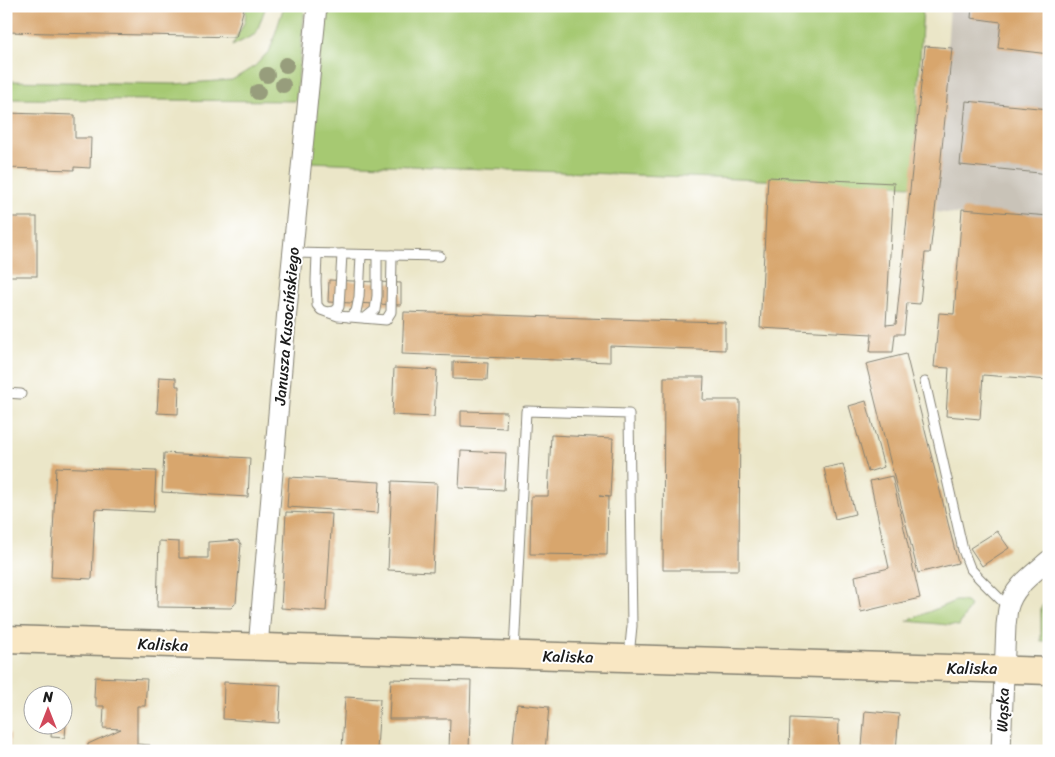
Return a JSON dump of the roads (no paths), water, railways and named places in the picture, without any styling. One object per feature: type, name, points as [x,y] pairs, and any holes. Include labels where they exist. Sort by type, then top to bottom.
[{"type":"street","name":"Janusza Kusocińskiego","points":[[258,647],[317,6]]},
{"type":"street","name":"Kaliska","points":[[6,639],[1004,670],[1008,607],[1014,593],[1023,582],[1049,560]]},
{"type":"street","points":[[1004,670],[1049,670]]},
{"type":"street","name":"Wąska","points":[[1001,751],[1004,670]]},
{"type":"lane","points":[[293,253],[440,256]]},
{"type":"lane","points":[[317,254],[317,305],[321,310],[338,316],[386,320],[391,312],[392,255]]},
{"type":"lane","points":[[326,312],[335,311],[339,306],[342,254]]},
{"type":"lane","points":[[349,317],[356,312],[359,297],[361,255]]},
{"type":"lane","points":[[365,318],[375,310],[378,255]]},
{"type":"lane","points":[[925,382],[963,550],[970,568],[1008,607]]},
{"type":"lane","points":[[6,393],[21,394]]},
{"type":"lane","points":[[514,655],[526,411],[629,414],[632,626],[629,657]]}]
